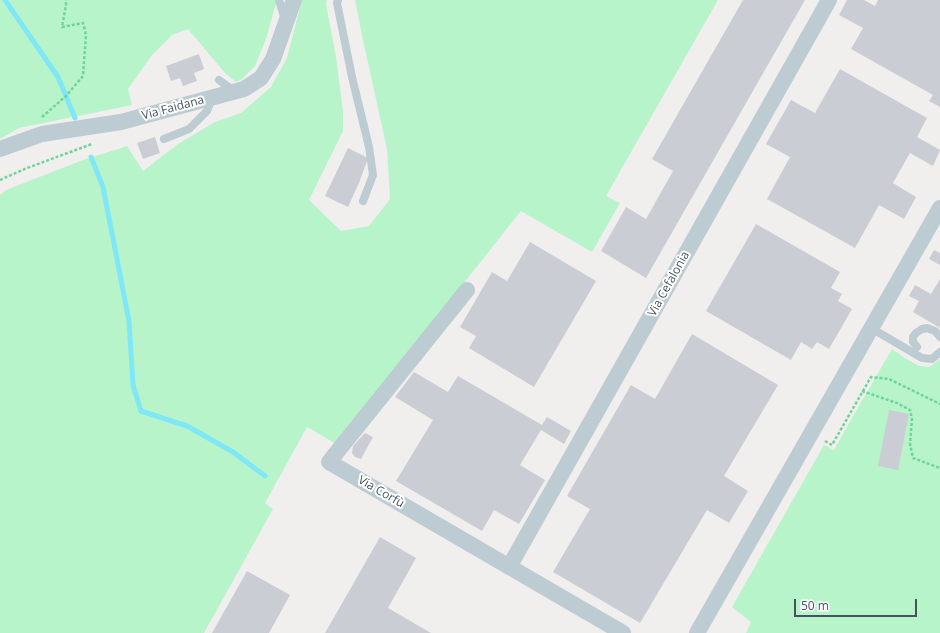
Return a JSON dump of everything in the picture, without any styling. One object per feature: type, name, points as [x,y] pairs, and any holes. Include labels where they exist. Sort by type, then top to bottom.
[{"type":"street","name":"Via Faidana","points":[[0,148],[42,134],[122,122],[244,90],[261,78],[273,59],[294,0]]},
{"type":"street","name":"Via Cefalonia","points":[[509,567],[828,0]]},
{"type":"street","points":[[697,633],[940,208]]},
{"type":"street","name":"Via Corfù","points":[[466,290],[329,462],[623,633]]},
{"type":"lane","points":[[279,0],[286,23]]},
{"type":"lane","points":[[338,0],[337,3],[369,147],[373,175],[363,201]]},
{"type":"lane","points":[[219,80],[238,91]]},
{"type":"lane","points":[[164,139],[189,129],[207,111],[212,98]]},
{"type":"lane","points":[[872,328],[922,358],[932,359],[940,352]]},
{"type":"lane","points":[[917,347],[913,342],[914,337],[916,333],[922,329],[927,328],[935,331],[940,337]]},
{"type":"path","points":[[40,119],[66,96],[83,76],[86,36],[83,23],[62,27],[66,0]]},
{"type":"path","points":[[0,180],[27,168],[96,142]]},
{"type":"path","points":[[836,438],[871,377],[889,379],[940,404]]},
{"type":"path","points":[[862,391],[897,403],[910,410],[912,418],[910,444],[913,458],[940,468]]},
{"type":"green space","points":[[0,0],[277,0],[266,39],[255,66],[242,79],[236,82],[225,73],[188,29],[172,35],[152,55],[128,89],[132,105],[19,128],[0,139]]},
{"type":"green space","points":[[302,0],[327,0],[326,4],[336,57],[343,111],[343,131],[309,200],[341,231],[369,226],[390,199],[387,149],[355,0],[718,0],[606,196],[620,203],[592,252],[521,211],[336,444],[307,427],[265,503],[273,509],[204,633],[0,633],[0,195],[6,190],[83,160],[127,146],[143,171],[178,144],[215,122],[241,113],[271,87],[287,58]]},
{"type":"green space","points":[[892,349],[919,366],[929,367],[940,359],[940,633],[746,633],[751,622],[732,607],[824,445],[834,450]]},
{"type":"building","points":[[743,0],[805,0],[646,278],[601,251],[626,207],[646,219],[673,171],[652,159]]},
{"type":"building","points":[[847,0],[864,0],[875,6],[878,0],[940,0],[940,107],[929,101],[933,95],[851,49],[863,28],[839,15]]},
{"type":"building","points":[[199,54],[204,69],[194,73],[197,81],[183,86],[180,78],[171,81],[166,66]]},
{"type":"building","points":[[840,69],[927,118],[917,137],[940,150],[933,166],[910,153],[893,183],[916,197],[904,219],[879,205],[855,248],[767,199],[790,157],[766,144],[791,100],[815,113]]},
{"type":"building","points":[[155,137],[160,153],[143,159],[137,143]]},
{"type":"building","points":[[348,148],[368,158],[348,207],[325,196]]},
{"type":"building","points":[[756,224],[840,272],[831,288],[842,294],[838,301],[852,309],[829,349],[817,342],[812,349],[801,342],[791,360],[706,311]]},
{"type":"building","points":[[530,242],[596,281],[534,387],[469,348],[476,336],[460,327],[492,272],[507,281]]},
{"type":"building","points":[[934,250],[940,253],[940,265],[929,259]]},
{"type":"building","points":[[940,279],[940,328],[913,312],[919,301],[909,296],[915,285],[931,294]]},
{"type":"building","points":[[692,334],[778,385],[724,476],[748,491],[729,523],[707,510],[640,623],[553,572],[590,509],[567,496],[631,385],[655,399]]},
{"type":"building","points":[[414,372],[448,392],[458,376],[542,425],[547,417],[571,431],[564,444],[541,430],[520,465],[545,480],[519,524],[494,510],[482,531],[396,481],[433,420],[395,397]]},
{"type":"building","points":[[889,410],[909,414],[898,470],[878,466]]},
{"type":"building","points":[[365,433],[373,437],[361,459],[355,457],[352,453],[353,446]]},
{"type":"building","points":[[380,537],[416,558],[388,608],[431,633],[325,633]]},
{"type":"building","points":[[247,571],[290,595],[269,633],[212,633]]},
{"type":"waterway","points":[[5,0],[58,77],[75,118]]},
{"type":"waterway","points":[[91,157],[103,187],[129,321],[133,385],[141,411],[187,426],[233,452],[265,476]]}]
